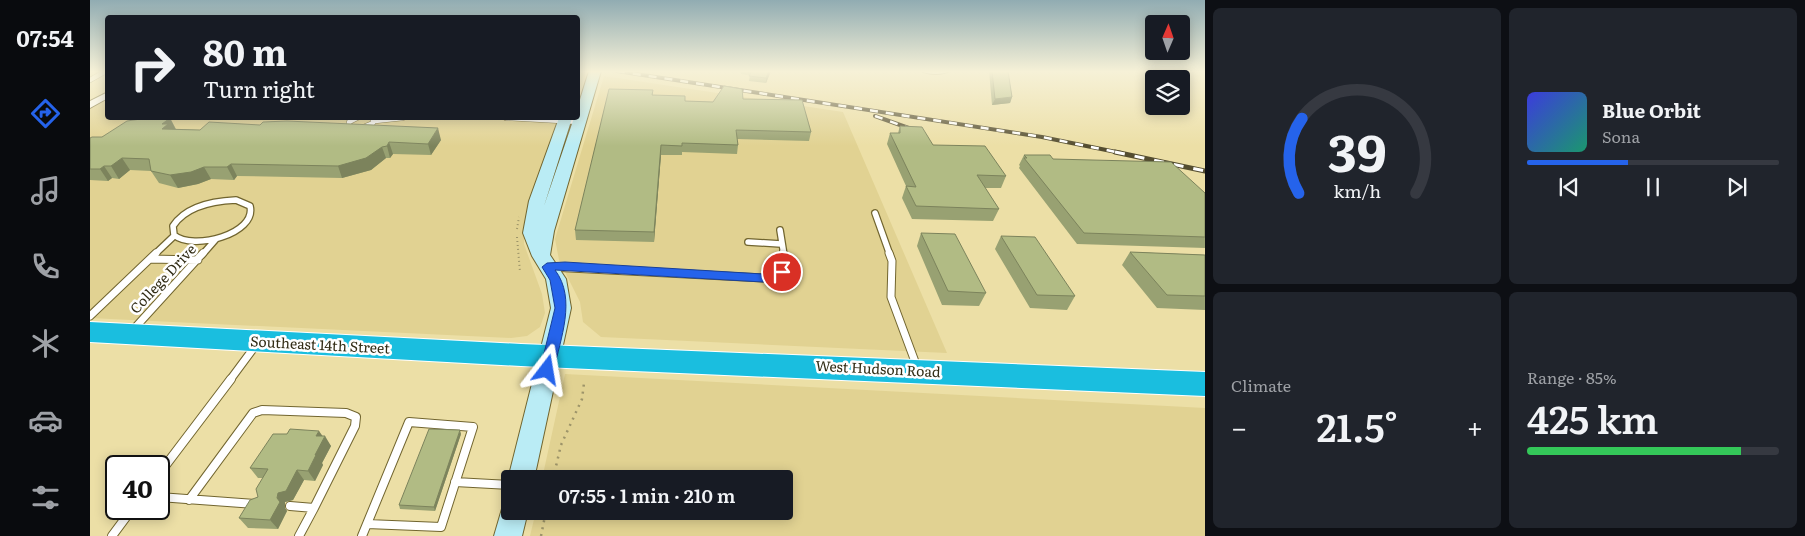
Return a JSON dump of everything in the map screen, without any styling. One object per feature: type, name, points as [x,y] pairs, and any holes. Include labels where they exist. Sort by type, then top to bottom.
[{"type":"highway","name":"Southeast 14th Street","points":[[90,332],[550,356]]},
{"type":"highway","name":"West Hudson Road","points":[[550,356],[1205,384]]},
{"type":"street","points":[[90,104],[104,96]]},
{"type":"street","points":[[524,470],[561,308],[556,279],[544,262],[532,233],[537,201],[570,120]]},
{"type":"street","points":[[508,536],[512,520]]},
{"type":"lane","points":[[353,120],[349,122],[349,126],[363,127],[373,120]]},
{"type":"lane","name":"College Drive","points":[[128,335],[216,239],[244,224],[250,218],[252,211],[250,206],[236,200],[201,206],[180,217],[172,230],[174,236],[188,242],[216,239]]},
{"type":"lane","points":[[876,213],[892,261],[891,297],[918,371]]},
{"type":"lane","points":[[544,262],[565,266],[763,278],[776,277],[782,272],[784,263],[780,230]]},
{"type":"lane","name":"College Drive","points":[[90,316],[174,236]]},
{"type":"lane","points":[[748,242],[781,244]]},
{"type":"lane","points":[[150,259],[198,260]]},
{"type":"lane","points":[[170,460],[202,420],[258,342]]},
{"type":"lane","points":[[189,500],[252,413],[262,410],[346,413],[356,416],[354,426],[299,536]]},
{"type":"lane","points":[[362,536],[409,422],[473,427],[441,527],[367,524]]},
{"type":"lane","points":[[455,482],[501,485]]},
{"type":"lane","points":[[170,498],[261,504]]},
{"type":"lane","points":[[290,506],[314,508]]},
{"type":"lane","points":[[112,536],[124,520]]},
{"type":"path","points":[[555,470],[561,444],[582,399],[584,383]]},
{"type":"path","points":[[541,536],[544,520]]},
{"type":"shaded area","points":[[598,96],[737,96],[843,112],[947,353],[601,337],[583,322],[580,302],[559,260],[555,239]]},
{"type":"shaded area","points":[[105,98],[105,120],[561,120],[524,224],[524,244],[542,294],[545,313],[540,327],[527,336],[511,338],[90,318],[90,108]]},
{"type":"shaded area","points":[[565,374],[1205,408],[1205,536],[530,536],[534,520],[793,520],[793,470],[544,470]]},
{"type":"building","points":[[607,96],[685,96],[685,101],[713,102],[717,96],[743,96],[743,99],[802,100],[811,132],[736,130],[738,145],[682,143],[682,146],[661,145],[654,232],[575,230]]},
{"type":"building","points":[[995,96],[1012,97],[995,99]]},
{"type":"building","points":[[167,120],[162,124],[168,124],[162,129],[200,130],[209,122],[260,125],[263,122],[287,121],[438,128],[428,144],[389,142],[387,146],[382,147],[366,158],[338,166],[231,164],[227,167],[204,167],[191,172],[170,175],[151,171],[149,159],[122,158],[111,166],[90,169],[90,138],[102,137],[127,121]]},
{"type":"building","points":[[900,126],[922,127],[933,145],[985,146],[1006,176],[977,175],[999,209],[916,206],[906,186],[916,187],[890,133],[900,133]]},
{"type":"building","points":[[1024,155],[1050,155],[1053,159],[1171,162],[1205,193],[1205,237],[1084,233],[1024,158],[1027,158]]},
{"type":"building","points":[[921,233],[955,234],[986,293],[948,291]]},
{"type":"building","points":[[1001,236],[1035,237],[1075,296],[1037,295]]},
{"type":"building","points":[[1130,252],[1205,255],[1205,296],[1167,295]]},
{"type":"building","points":[[290,429],[319,431],[316,436],[325,436],[308,471],[297,470],[286,491],[278,493],[277,498],[280,502],[270,520],[239,518],[250,500],[258,497],[256,489],[268,469],[250,468],[273,434],[287,434]]},
{"type":"building","points":[[429,429],[460,430],[434,507],[399,505]]},
{"type":"railway","points":[[778,96],[1042,137],[1121,153]]},
{"type":"railway","points":[[875,116],[917,131]]},
{"type":"railway","points":[[1115,152],[1205,171]]},
{"type":"route","points":[[547,370],[561,308],[556,279],[547,267],[565,266],[763,278],[776,277],[782,272]]}]
